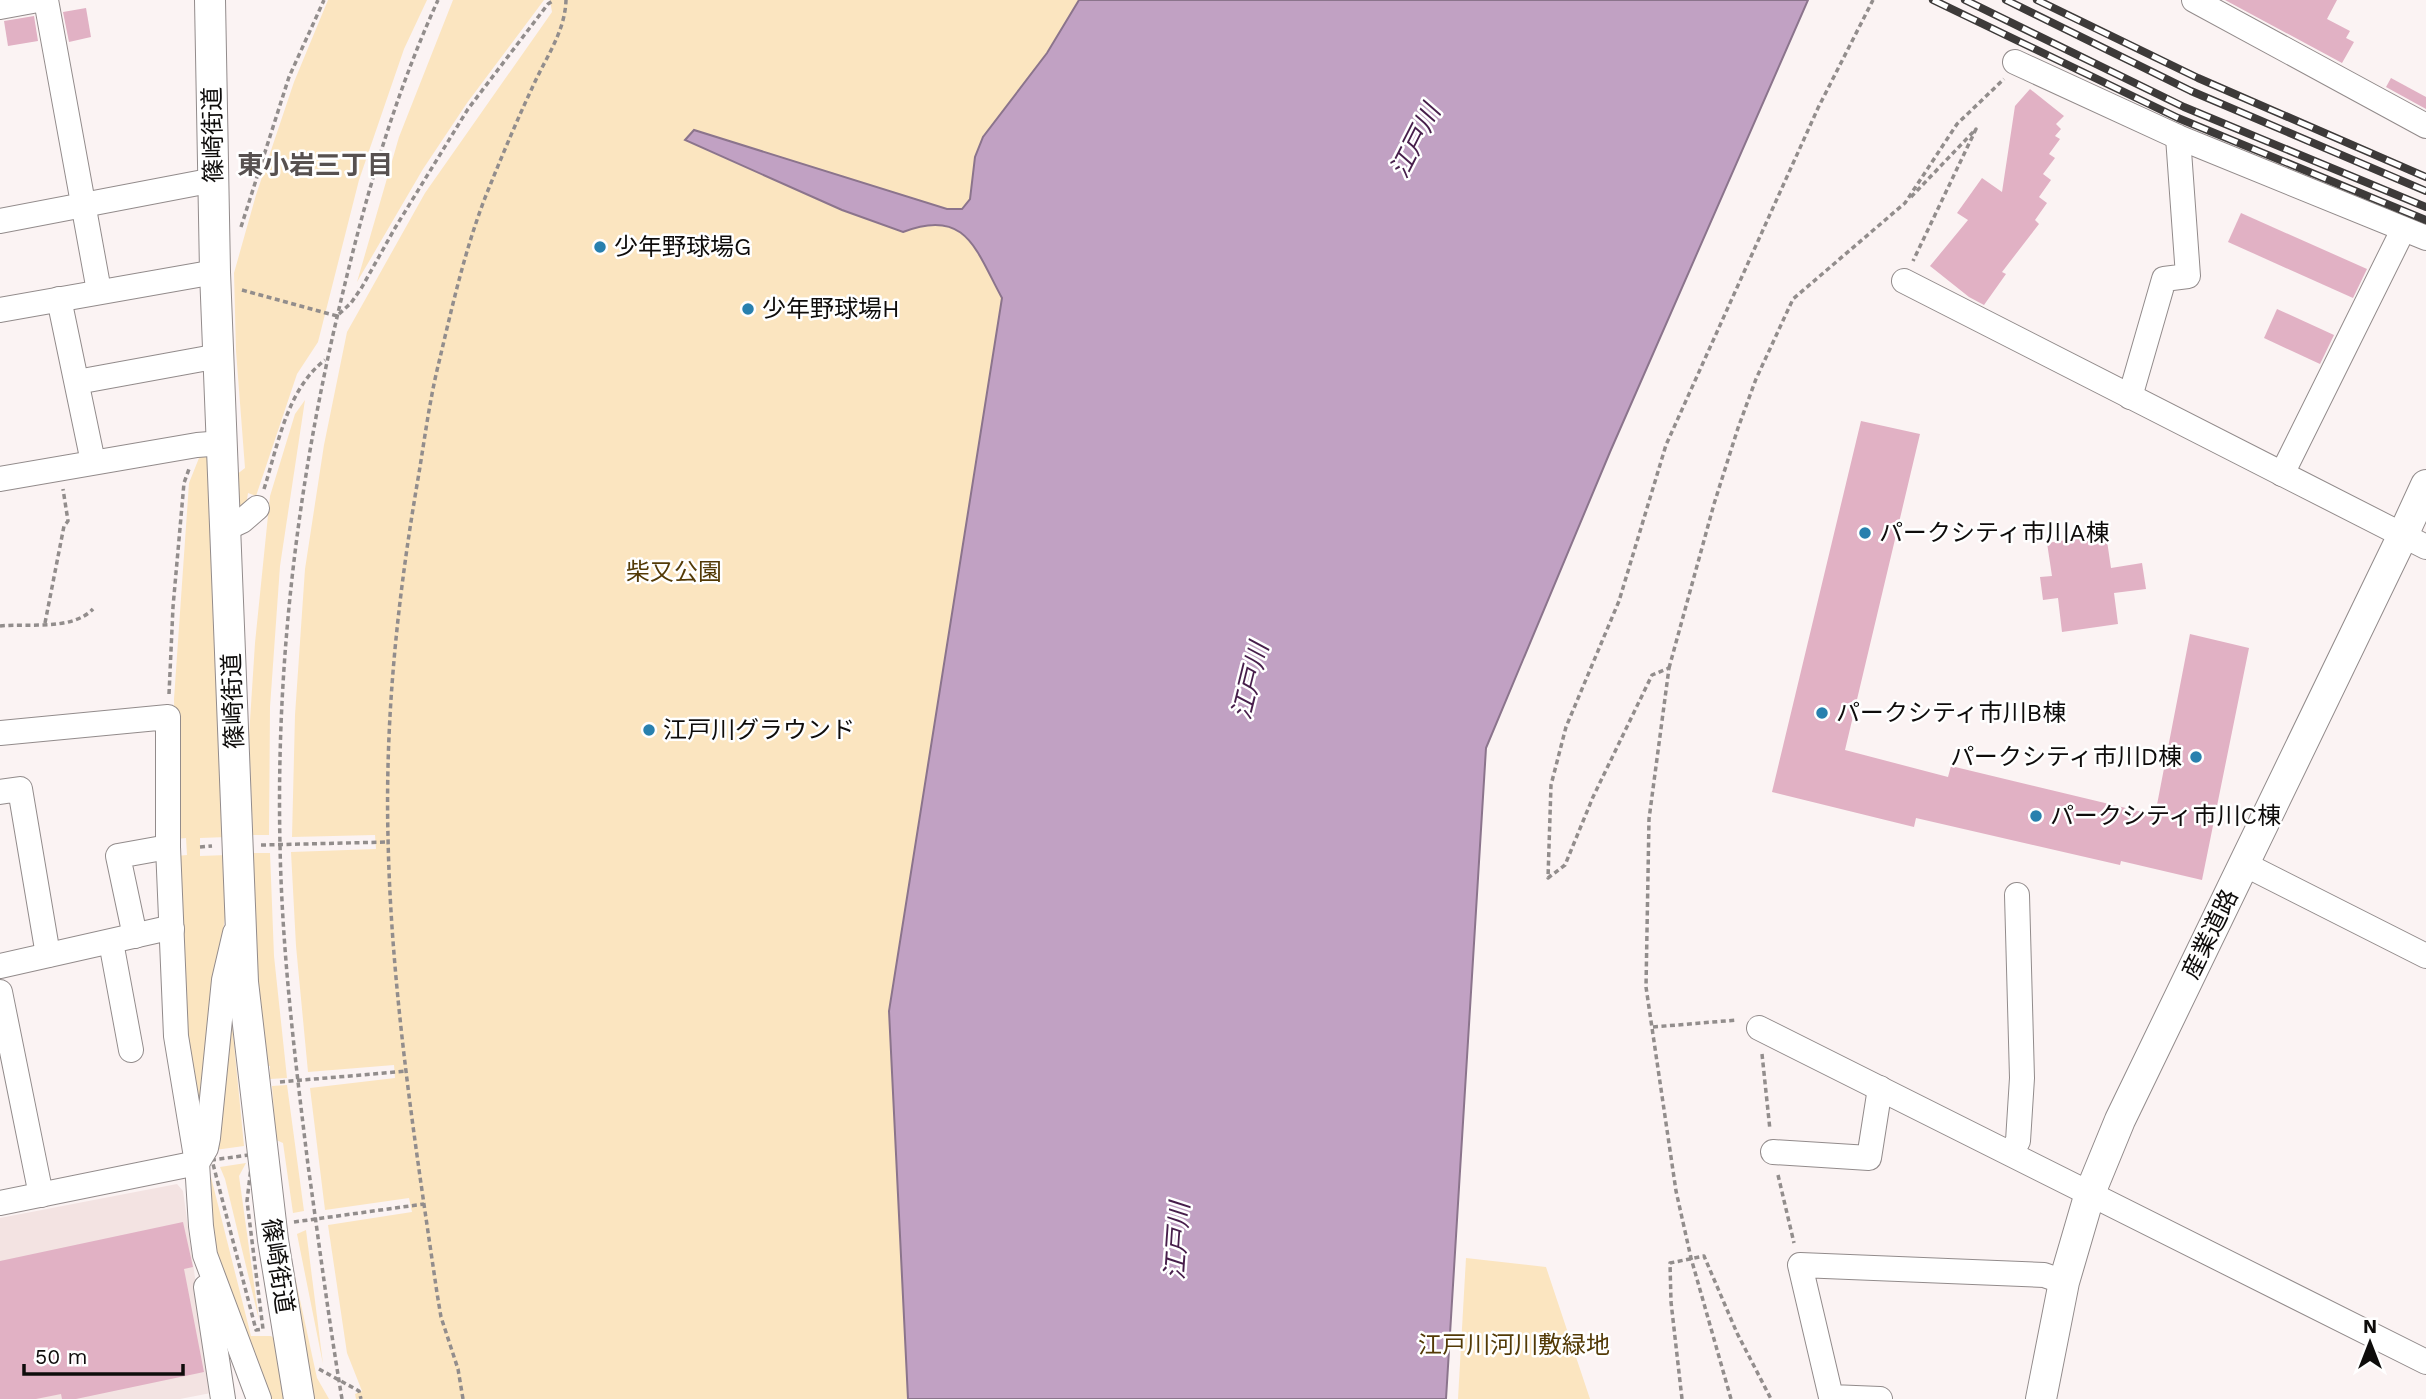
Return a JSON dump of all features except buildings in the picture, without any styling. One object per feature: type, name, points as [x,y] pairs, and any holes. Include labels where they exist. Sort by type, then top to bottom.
[{"type":"main road","name":"篠崎街道","points":[[210,0],[215,272],[243,982],[273,1240],[299,1399]]},
{"type":"main road","name":"産業道路","points":[[2041,1399],[2064,1282],[2090,1193],[2120,1120],[2244,864],[2415,541],[2426,485]]},
{"type":"street","points":[[0,7],[38,0]]},
{"type":"street","points":[[46,0],[99,291]]},
{"type":"street","points":[[2194,0],[2426,126]]},
{"type":"street","points":[[2015,62],[2178,137],[2415,234],[2282,474]]},
{"type":"street","points":[[2130,397],[2164,279],[2188,276],[2178,137]]},
{"type":"street","points":[[0,221],[214,180]]},
{"type":"street","points":[[0,310],[215,272]]},
{"type":"street","points":[[1904,281],[2415,541]]},
{"type":"street","points":[[59,299],[93,462]]},
{"type":"street","points":[[76,383],[219,356]]},
{"type":"street","points":[[0,479],[223,443]]},
{"type":"street","points":[[227,528],[242,521],[261,499]]},
{"type":"street","points":[[0,733],[168,717],[167,847],[176,1036],[205,1162]]},
{"type":"street","points":[[0,792],[20,789],[48,955]]},
{"type":"street","points":[[135,936],[118,856],[167,847]]},
{"type":"street","points":[[2244,864],[2426,956]]},
{"type":"street","points":[[2002,1149],[2018,1141],[2022,1079],[2017,895]]},
{"type":"street","points":[[223,1399],[207,1292],[201,1226],[206,1148],[224,979],[240,913]]},
{"type":"street","points":[[0,966],[172,929]]},
{"type":"street","points":[[110,942],[131,1050]]},
{"type":"street","points":[[0,992],[41,1195]]},
{"type":"street","points":[[1751,1024],[2426,1362]]},
{"type":"street","points":[[1773,1152],[1869,1158],[1880,1088]]},
{"type":"street","points":[[0,1203],[205,1162]]},
{"type":"street","points":[[205,1255],[259,1399]]},
{"type":"street","points":[[1880,1399],[1831,1397],[1800,1265],[2044,1275],[2064,1282]]},
{"type":"path","points":[[238,239],[289,76],[324,0]]},
{"type":"path","points":[[342,1399],[315,1218],[285,956],[280,844],[282,709],[293,568],[326,359],[375,168],[409,70],[438,0]]},
{"type":"path","points":[[338,316],[362,288],[395,228],[468,109],[548,4],[554,0]]},
{"type":"path","points":[[463,1399],[458,1369],[437,1293],[407,1071],[388,842],[387,786],[394,651],[412,515],[438,366],[454,300],[489,187],[534,84],[561,31],[566,14],[566,0]]},
{"type":"path","points":[[1669,668],[1652,675],[1593,797],[1565,865],[1548,878],[1551,785],[1566,727],[1619,601],[1666,445],[1818,108],[1873,0]]},
{"type":"path","points":[[1905,203],[1957,124],[2000,84],[2015,62]]},
{"type":"path","points":[[1731,1399],[1690,1258],[1674,1180],[1646,987],[1649,819],[1669,668],[1738,428],[1756,379],[1793,299],[1905,203],[1976,129],[1904,281]]},
{"type":"path","points":[[240,289],[338,316]]},
{"type":"path","points":[[261,499],[296,395],[309,372],[326,359]]},
{"type":"path","points":[[168,717],[178,552],[184,483],[189,467]]},
{"type":"path","points":[[45,623],[64,526],[68,521],[60,468]]},
{"type":"path","points":[[253,482],[261,499]]},
{"type":"path","points":[[0,626],[71,622],[84,618],[93,609]]},
{"type":"path","points":[[270,845],[388,842]]},
{"type":"path","points":[[1653,1027],[1751,1024]]},
{"type":"path","points":[[283,1082],[407,1071]]},
{"type":"path","points":[[249,1155],[247,1201],[263,1329],[256,1330],[205,1162],[249,1155]]},
{"type":"path","points":[[304,1220],[424,1204]]},
{"type":"path","points":[[1682,1399],[1671,1302],[1670,1262],[1704,1256],[1737,1333],[1770,1399]]},
{"type":"path","points":[[320,1370],[359,1391],[362,1399]]},
{"type":"shaded area","points":[[177,1184],[183,1191],[211,1393],[180,1399],[0,1399],[0,1218]]},
{"type":"green space","points":[[328,0],[427,0],[404,49],[359,180],[318,342],[297,374],[256,496],[248,493],[246,506],[238,508],[236,475],[245,468],[236,351],[234,273],[256,195],[294,82]]},
{"type":"green space","points":[[453,0],[544,0],[467,103],[423,169],[357,282],[399,137]]},
{"type":"green space","name":"柴又公園","points":[[550,0],[1079,0],[1047,53],[975,157],[970,199],[962,209],[947,209],[694,130],[706,150],[842,210],[902,232],[924,226],[942,226],[956,230],[967,238],[976,250],[1002,298],[889,1011],[908,1399],[356,1399],[355,1394],[362,1391],[347,1353],[328,1225],[412,1212],[409,1198],[325,1210],[310,1088],[395,1078],[394,1065],[308,1072],[296,946],[291,852],[376,849],[375,835],[292,837],[295,715],[305,569],[324,445],[347,332],[425,193],[552,12]]},
{"type":"green space","points":[[305,400],[280,566],[270,707],[269,835],[253,835],[249,736],[255,643],[270,496],[295,414]]},
{"type":"green space","points":[[201,453],[210,460],[227,837],[200,838],[200,856],[227,855],[228,894],[216,986],[204,1133],[191,1082],[176,856],[187,855],[186,838],[176,839],[174,699],[189,483]]},
{"type":"green space","points":[[252,853],[270,853],[274,956],[287,1078],[270,1079],[270,1066],[266,1066],[257,962]]},
{"type":"green space","points":[[230,1003],[244,1146],[215,1150]]},
{"type":"green space","points":[[287,1085],[304,1211],[293,1213],[283,1143],[276,1140],[272,1086]]},
{"type":"green space","points":[[246,1163],[239,1176],[259,1320],[220,1167]]},
{"type":"green space","points":[[211,1177],[251,1336],[271,1336],[276,1340],[286,1399],[268,1399],[211,1247]]},
{"type":"green space","points":[[306,1230],[323,1364],[297,1234]]},
{"type":"green space","name":"江戸川河川敷緑地","points":[[1466,1258],[1546,1267],[1590,1399],[1458,1399]]},
{"type":"green space","points":[[292,1263],[317,1378],[329,1399],[312,1399]]},
{"type":"water","name":"江戸川","points":[[1079,0],[1808,0],[1610,452],[1486,748],[1446,1399],[908,1399],[889,1011],[1002,298],[976,250],[967,238],[956,230],[942,225],[903,232],[842,210],[685,140],[694,130],[947,209],[962,209],[970,199],[975,157],[983,137],[1047,53]]},
{"type":"railway","points":[[1933,0],[2178,118],[2426,220]]},
{"type":"railway","points":[[1965,0],[2184,107],[2426,207]]},
{"type":"railway","points":[[2006,0],[2191,91],[2426,191]]},
{"type":"railway","points":[[2037,0],[2198,78],[2426,177]]},
{"type":"place","name":"少年野球場G","points":[[600,247]]},
{"type":"place","name":"少年野球場H","points":[[748,309]]},
{"type":"place","name":"パークシティ市川A棟","points":[[1865,533]]},
{"type":"place","name":"パークシティ市川B棟","points":[[1822,713]]},
{"type":"place","name":"江戸川グラウンド","points":[[649,730]]},
{"type":"place","name":"パークシティ市川D棟","points":[[2196,757]]},
{"type":"place","name":"パークシティ市川C棟","points":[[2036,816]]},
{"type":"district","name":"東小岩三丁目","points":[[315,165]]}]
